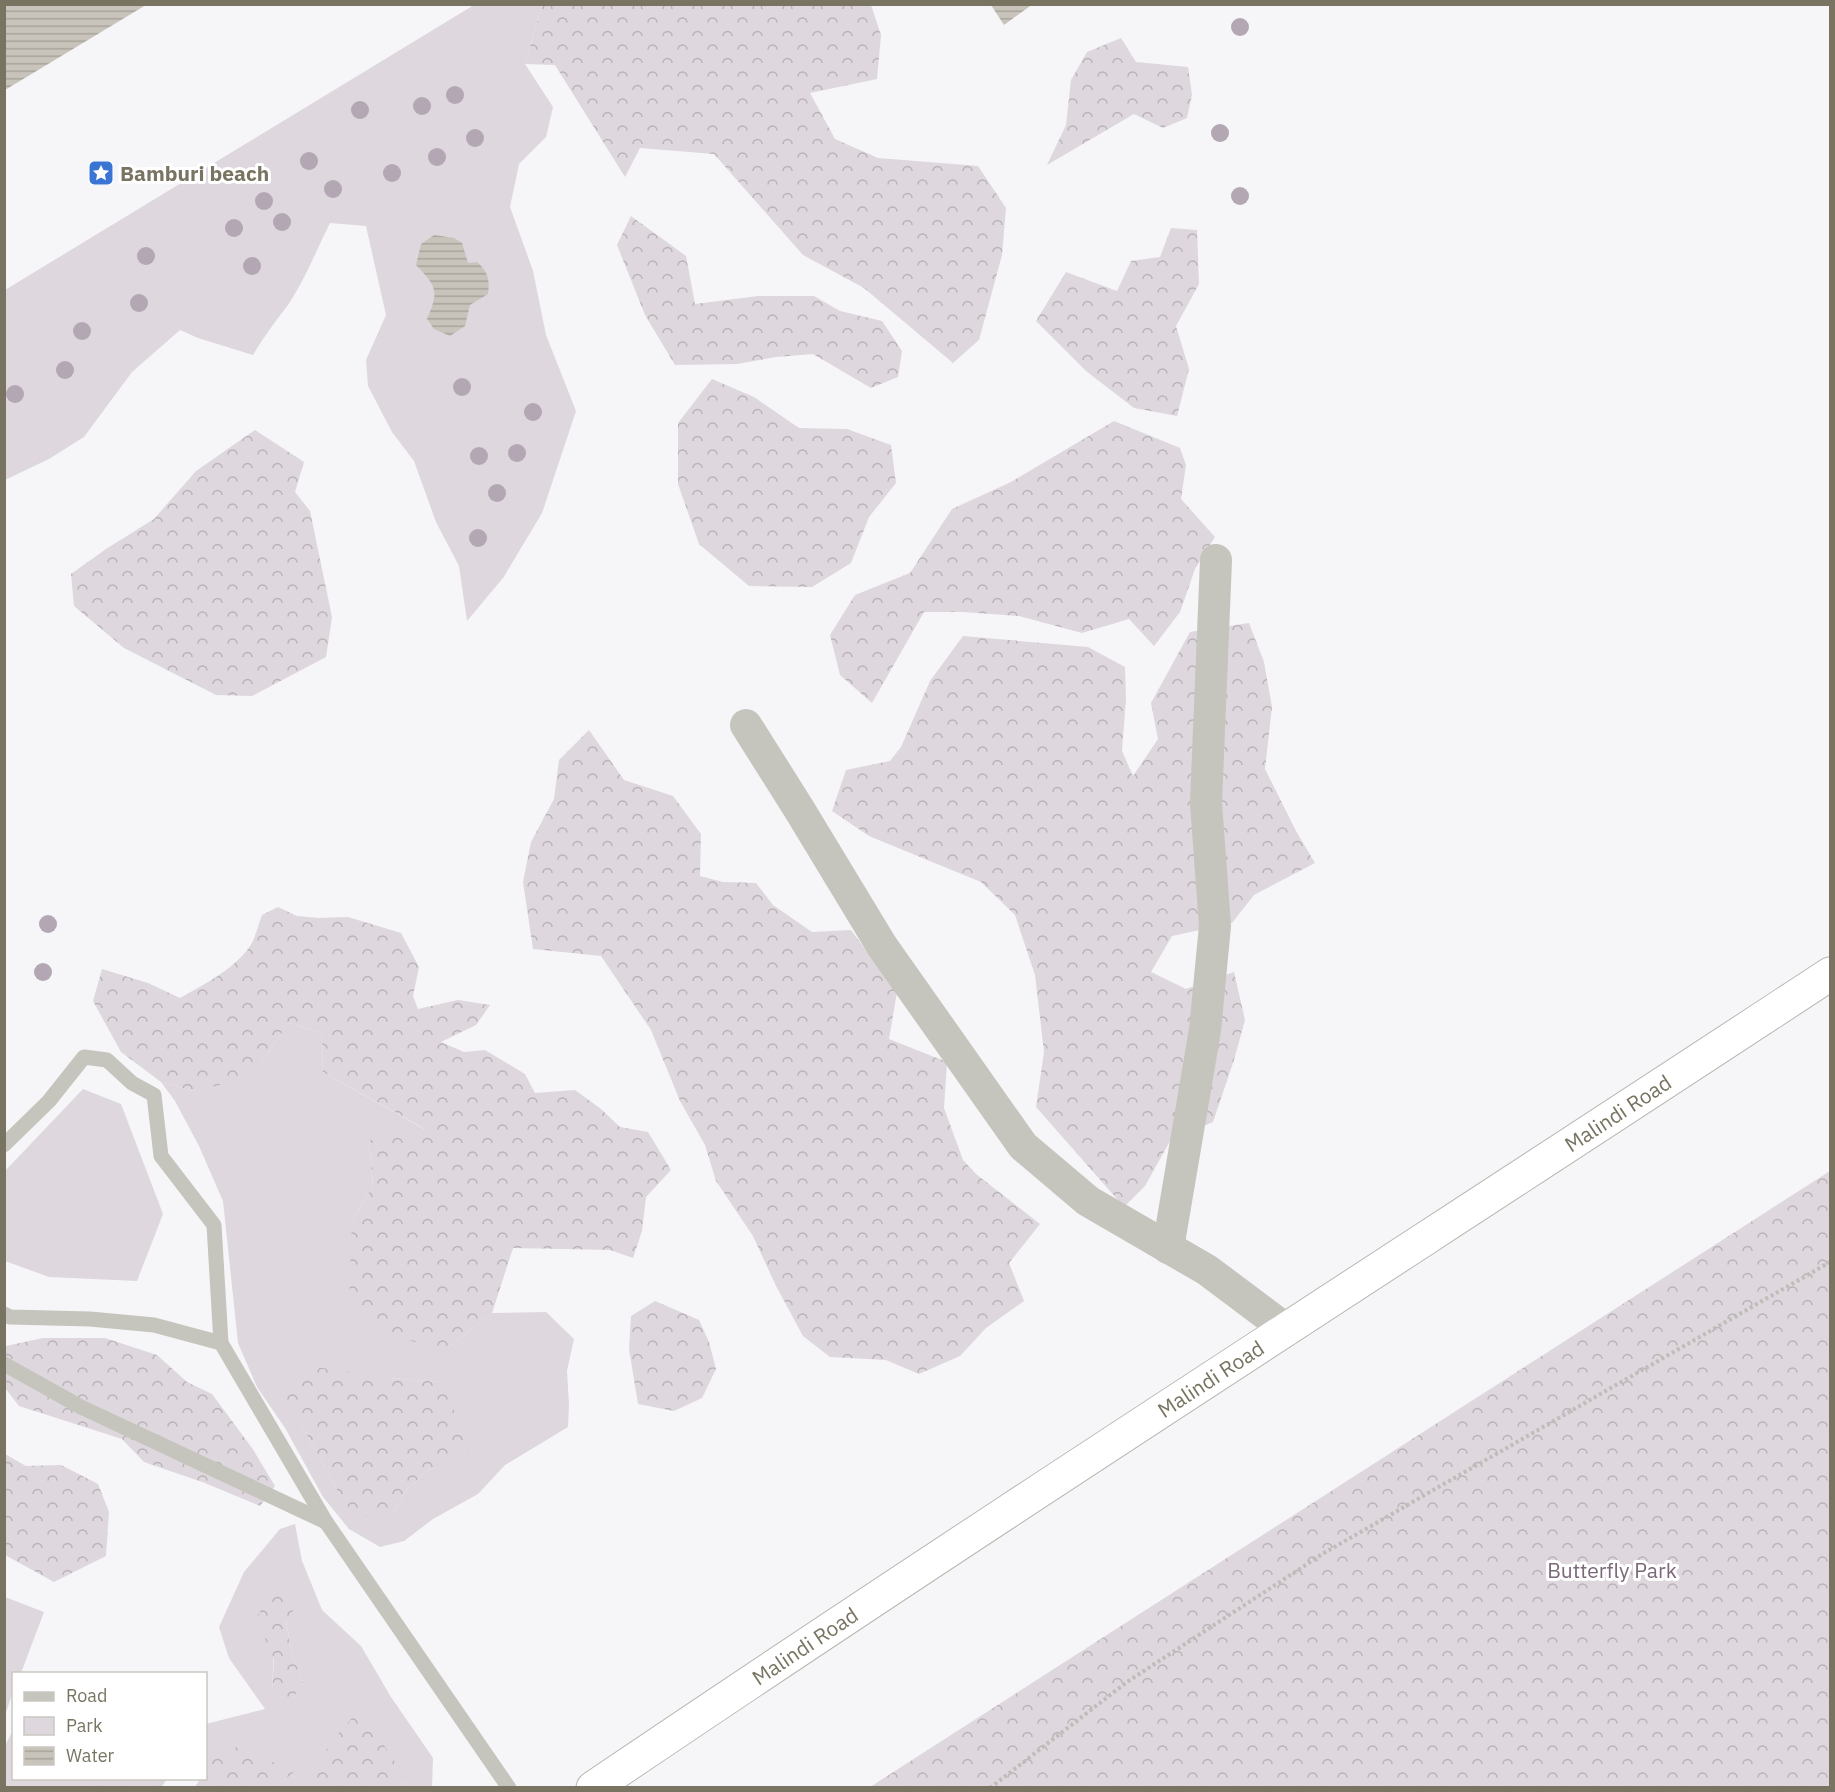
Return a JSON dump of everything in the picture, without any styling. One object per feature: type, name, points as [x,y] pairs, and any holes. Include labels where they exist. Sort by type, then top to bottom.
[{"type":"highway","name":"Malindi Road","points":[[593,1788],[1136,1426],[1287,1330],[1830,974]]},
{"type":"street","points":[[1168,1248],[1205,1030],[1215,926],[1206,803],[1216,560]]},
{"type":"street","points":[[746,725],[800,809],[882,946],[1023,1146],[1088,1201],[1207,1270],[1287,1330]]},
{"type":"lane","points":[[4,1145],[49,1101],[84,1057],[107,1060],[132,1083],[154,1095],[161,1156],[214,1225],[221,1343],[326,1522],[509,1788]]},
{"type":"lane","points":[[4,1314],[10,1317],[90,1319],[154,1325],[221,1343]]},
{"type":"lane","points":[[4,1364],[81,1407],[326,1522]]},
{"type":"path","points":[[990,1788],[1127,1682],[1324,1553],[1830,1262]]},
{"type":"green space","points":[[474,5],[542,5],[525,64],[553,107],[546,137],[519,164],[510,207],[533,271],[546,335],[576,411],[542,513],[503,578],[467,621],[459,566],[436,522],[414,461],[392,432],[368,386],[366,360],[386,315],[366,226],[330,223],[296,292],[253,355],[180,330],[132,372],[84,437],[49,459],[5,480],[5,290]]},
{"type":"green space","points":[[542,5],[871,5],[881,35],[877,79],[810,93],[835,139],[878,158],[978,166],[1006,208],[1002,255],[979,340],[953,363],[864,288],[803,255],[714,154],[640,148],[625,177],[555,65],[525,64]]},
{"type":"green space","points":[[1121,38],[1136,62],[1188,67],[1192,95],[1187,118],[1163,128],[1134,114],[1047,165],[1066,125],[1071,80],[1087,52]]},
{"type":"green space","points":[[631,216],[686,256],[695,304],[758,296],[814,296],[840,311],[882,321],[902,351],[898,377],[871,388],[813,354],[776,357],[737,364],[675,365],[645,315],[617,245]]},
{"type":"green space","points":[[1171,228],[1197,230],[1199,284],[1176,326],[1189,369],[1177,416],[1134,408],[1086,371],[1036,321],[1066,272],[1117,291],[1131,261],[1160,257]]},
{"type":"green space","points":[[712,379],[754,397],[799,428],[847,429],[891,445],[896,483],[869,517],[851,563],[812,587],[749,586],[699,544],[678,484],[678,423]]},
{"type":"green space","points":[[1114,421],[1180,448],[1186,465],[1181,499],[1215,537],[1195,569],[1180,612],[1154,646],[1129,619],[1082,633],[1019,616],[924,612],[872,703],[840,675],[830,635],[855,595],[910,573],[952,509],[1011,482]]},
{"type":"green space","points":[[255,430],[304,462],[295,492],[310,511],[332,617],[326,657],[252,696],[216,695],[124,648],[74,606],[71,574],[154,519],[196,471]]},
{"type":"green space","points":[[1249,623],[1264,662],[1272,707],[1265,769],[1315,863],[1254,895],[1232,923],[1172,936],[1151,972],[1186,989],[1234,972],[1245,1020],[1213,1122],[1170,1141],[1145,1186],[1124,1207],[1036,1107],[1044,1052],[1035,975],[1015,915],[981,882],[869,836],[832,811],[846,770],[890,761],[901,747],[930,681],[963,636],[1088,647],[1125,667],[1126,699],[1122,751],[1133,776],[1158,739],[1151,703],[1190,632]]},
{"type":"green space","points":[[589,730],[624,780],[673,796],[701,834],[700,876],[723,882],[756,883],[773,905],[812,932],[851,930],[897,992],[889,1039],[947,1062],[944,1108],[963,1160],[976,1174],[1040,1224],[1009,1263],[1024,1301],[986,1328],[960,1356],[919,1374],[886,1360],[830,1357],[803,1336],[753,1236],[716,1181],[705,1145],[680,1101],[651,1030],[601,956],[533,949],[523,882],[531,842],[554,799],[559,760]]},
{"type":"green space","points":[[278,907],[297,916],[348,917],[401,933],[419,967],[413,996],[418,1009],[458,1000],[490,1005],[476,1025],[441,1042],[464,1052],[485,1050],[525,1074],[535,1093],[575,1090],[601,1109],[620,1127],[648,1132],[671,1170],[646,1197],[642,1231],[633,1258],[610,1250],[513,1248],[492,1313],[448,1348],[395,1338],[349,1303],[352,1221],[373,1186],[369,1140],[425,1129],[323,1072],[322,1033],[289,1023],[262,1062],[242,1080],[193,1091],[161,1082],[121,1052],[93,1001],[102,969],[148,983],[180,998],[216,977],[241,957],[250,946],[262,915]]},
{"type":"green space","points":[[289,1023],[322,1033],[323,1072],[426,1130],[369,1140],[373,1186],[352,1221],[448,1348],[492,1313],[546,1312],[574,1339],[567,1371],[568,1427],[505,1465],[478,1494],[433,1519],[404,1541],[380,1547],[349,1529],[323,1497],[285,1428],[257,1387],[238,1343],[223,1201],[199,1146],[175,1101],[161,1082],[193,1091],[262,1062]],"holes":[[[389,1378],[440,1382],[467,1457],[428,1470],[407,1489],[393,1514],[337,1490],[301,1424]]]},
{"type":"green space","points":[[83,1089],[121,1104],[163,1214],[137,1281],[49,1277],[5,1261],[5,1171]]},
{"type":"green space","name":"Butterfly Park","points":[[1830,1171],[1830,1787],[870,1787]]},
{"type":"green space","points":[[655,1301],[699,1320],[709,1342],[716,1369],[702,1398],[674,1411],[638,1404],[629,1349],[631,1316]]},
{"type":"green space","points":[[43,1338],[105,1338],[157,1355],[187,1382],[212,1394],[252,1448],[275,1486],[260,1506],[205,1483],[144,1462],[122,1439],[19,1406],[5,1388],[6,1346]]},
{"type":"green space","points":[[316,1367],[389,1378],[441,1382],[468,1441],[467,1458],[428,1470],[407,1489],[393,1514],[355,1517],[337,1490],[301,1424],[270,1396]]},
{"type":"green space","points":[[5,1454],[26,1466],[61,1465],[98,1484],[109,1512],[106,1556],[54,1582],[5,1555]]},
{"type":"green space","points":[[295,1524],[302,1561],[322,1610],[361,1646],[391,1697],[433,1758],[432,1787],[397,1787],[407,1780],[310,1786],[314,1787],[276,1787],[294,1771],[207,1767],[207,1724],[265,1709],[229,1658],[219,1627],[244,1572],[280,1529]],"holes":[[[277,1586],[292,1654],[304,1685],[272,1690]]]},
{"type":"green space","points":[[277,1586],[301,1599],[286,1621],[292,1654],[304,1685],[287,1703],[272,1690],[274,1659],[256,1618]]},
{"type":"green space","points":[[5,1597],[44,1612],[21,1672],[12,1672],[12,1695],[5,1715]]},
{"type":"green space","points":[[360,1709],[407,1780],[397,1787],[310,1786],[329,1744]]},
{"type":"green space","points":[[12,1732],[12,1780],[86,1780],[88,1787],[5,1787],[4,1748]]},
{"type":"green space","points":[[236,1747],[295,1771],[276,1787],[195,1787],[199,1780],[207,1780],[208,1765],[218,1755]]},
{"type":"green space","points":[[86,1780],[166,1780],[161,1788],[88,1787]]},
{"type":"water","points":[[5,4],[146,4],[146,5],[5,90]]},
{"type":"water","points":[[991,4],[1033,4],[1004,25],[991,5]]},
{"type":"water","points":[[434,235],[454,238],[462,243],[468,263],[477,262],[484,269],[489,284],[488,294],[470,305],[465,326],[450,336],[434,329],[427,319],[433,302],[434,290],[432,284],[416,265],[421,244]]},
{"type":"place","name":"Bamburi beach","points":[[101,173]]}]
